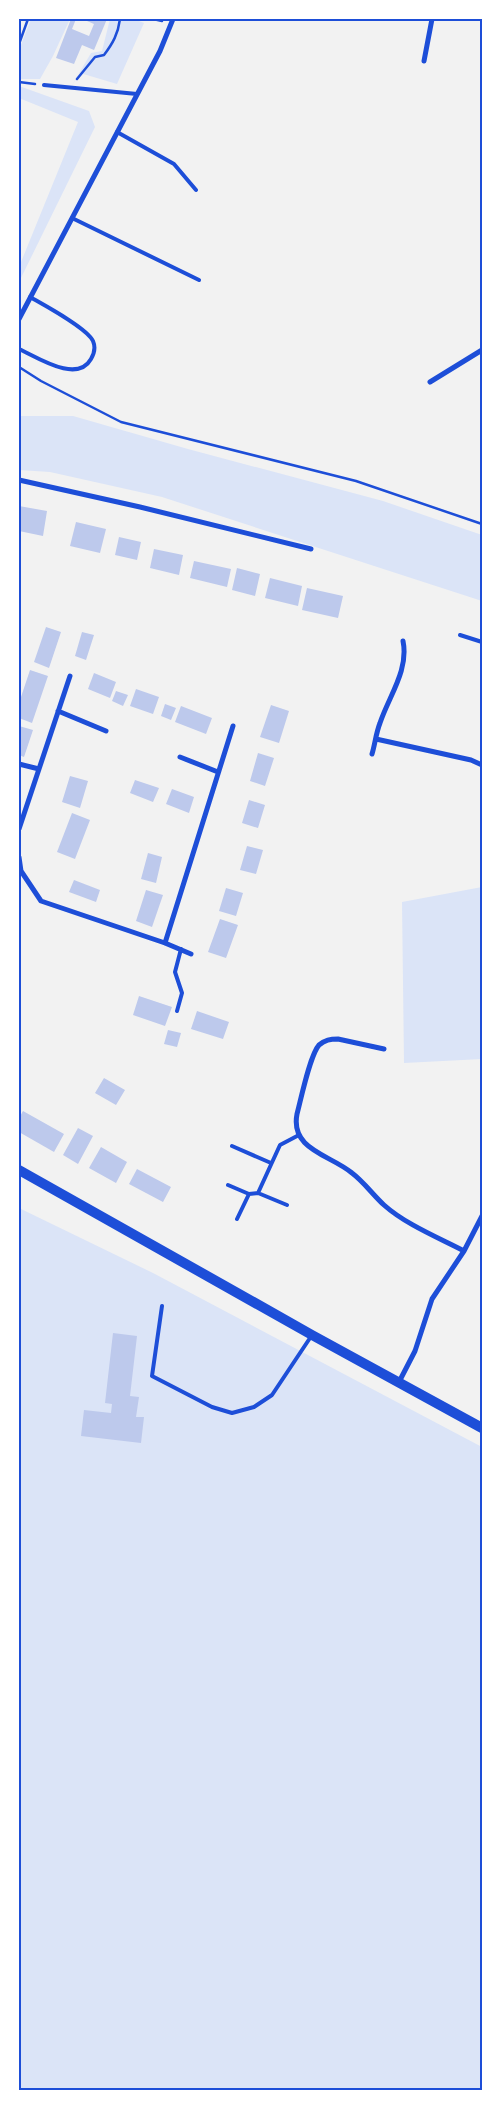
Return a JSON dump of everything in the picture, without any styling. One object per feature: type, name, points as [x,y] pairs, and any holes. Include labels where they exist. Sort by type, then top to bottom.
[{"type":"main road","points":[[19,1170],[312,1335],[482,1428]]},
{"type":"street","points":[[19,319],[160,51],[173,19]]},
{"type":"street","points":[[424,61],[432,19]]},
{"type":"street","points":[[430,382],[482,350]]},
{"type":"street","points":[[19,480],[150,509],[311,549]]},
{"type":"street","points":[[372,754],[380,723],[406,654],[403,641]]},
{"type":"street","points":[[19,829],[70,676]]},
{"type":"street","points":[[58,711],[106,731]]},
{"type":"street","points":[[165,943],[233,726]]},
{"type":"street","points":[[376,739],[471,760],[482,765]]},
{"type":"street","points":[[180,757],[218,772]]},
{"type":"street","points":[[19,764],[39,768]]},
{"type":"street","points":[[19,857],[21,871],[41,901],[165,943],[191,954]]},
{"type":"street","points":[[384,1048],[338,1039],[331,1039],[320,1045],[313,1058],[297,1114],[298,1135],[314,1151],[342,1165],[353,1173],[395,1214],[464,1251]]},
{"type":"street","points":[[399,1382],[415,1351],[432,1299],[464,1251],[482,1216]]},
{"type":"lane","points":[[44,85],[137,94]]},
{"type":"lane","points":[[117,132],[174,164],[196,190]]},
{"type":"lane","points":[[72,218],[199,280]]},
{"type":"lane","points":[[19,349],[61,368],[73,371],[81,370],[88,365],[94,352],[93,341],[83,331],[30,297]]},
{"type":"lane","points":[[460,635],[482,642]]},
{"type":"lane","points":[[177,1010],[182,993],[175,972],[181,949]]},
{"type":"lane","points":[[258,1192],[280,1145],[298,1135]]},
{"type":"lane","points":[[232,1146],[271,1163]]},
{"type":"lane","points":[[228,1186],[249,1194],[258,1192],[287,1205]]},
{"type":"lane","points":[[237,1218],[249,1194]]},
{"type":"lane","points":[[162,1306],[152,1376],[212,1407],[232,1413],[254,1407],[272,1395],[312,1335]]},
{"type":"path","points":[[19,44],[28,19]]},
{"type":"path","points":[[71,87],[95,57],[104,55],[115,41],[120,19]]},
{"type":"path","points":[[19,82],[44,85]]},
{"type":"path","points":[[19,367],[41,381],[121,422],[356,480],[482,524]]},
{"type":"shaded area","points":[[31,19],[70,19],[40,79],[19,79],[19,50]]},
{"type":"shaded area","points":[[110,19],[134,19],[144,23],[117,84],[80,73],[71,87],[91,53],[102,51]]},
{"type":"shaded area","points":[[19,86],[89,111],[95,127],[19,282],[19,267],[78,122],[19,98]]},
{"type":"shaded area","points":[[19,416],[73,416],[383,501],[482,535],[482,601],[162,497],[50,472],[19,470]]},
{"type":"shaded area","points":[[482,887],[482,1059],[404,1063],[402,902]]},
{"type":"shaded area","points":[[19,1208],[153,1273],[482,1447],[482,2090],[19,2090]]},
{"type":"building","points":[[71,19],[76,19],[72,29],[89,36],[94,24],[87,21],[88,19],[107,19],[94,50],[82,45],[74,64],[56,58]]},
{"type":"building","points":[[19,506],[47,511],[43,536],[19,531]]},
{"type":"building","points":[[76,522],[106,529],[100,553],[70,546]]},
{"type":"building","points":[[119,537],[141,542],[137,560],[115,555]]},
{"type":"building","points":[[154,549],[183,555],[179,575],[150,568]]},
{"type":"building","points":[[194,561],[231,569],[227,587],[190,578]]},
{"type":"building","points":[[237,568],[260,574],[255,596],[232,590]]},
{"type":"building","points":[[270,578],[302,586],[298,606],[265,598]]},
{"type":"building","points":[[307,588],[343,596],[338,618],[302,610]]},
{"type":"building","points":[[46,627],[61,632],[49,668],[34,662]]},
{"type":"building","points":[[82,632],[94,635],[86,660],[75,656]]},
{"type":"building","points":[[30,670],[48,676],[32,723],[19,718],[19,703]]},
{"type":"building","points":[[94,673],[116,682],[110,698],[88,689]]},
{"type":"building","points":[[136,689],[159,697],[153,714],[130,706]]},
{"type":"building","points":[[116,691],[128,695],[123,706],[112,701]]},
{"type":"building","points":[[165,704],[176,708],[171,720],[161,716]]},
{"type":"building","points":[[271,705],[289,711],[279,743],[260,737]]},
{"type":"building","points":[[181,706],[212,718],[206,734],[175,722]]},
{"type":"building","points":[[19,726],[33,730],[24,757],[19,755]]},
{"type":"building","points":[[258,753],[274,758],[265,786],[250,781]]},
{"type":"building","points":[[70,776],[88,781],[80,808],[62,802]]},
{"type":"building","points":[[135,780],[159,788],[153,802],[130,793]]},
{"type":"building","points":[[172,789],[194,797],[189,813],[166,804]]},
{"type":"building","points":[[249,800],[265,805],[258,828],[242,823]]},
{"type":"building","points":[[72,813],[90,820],[75,859],[57,852]]},
{"type":"building","points":[[247,846],[263,850],[256,874],[240,870]]},
{"type":"building","points":[[148,853],[162,857],[156,883],[141,879]]},
{"type":"building","points":[[74,880],[100,890],[96,902],[69,892]]},
{"type":"building","points":[[226,888],[243,893],[236,916],[219,911]]},
{"type":"building","points":[[146,890],[163,895],[152,927],[136,921]]},
{"type":"building","points":[[220,919],[238,925],[226,958],[208,952]]},
{"type":"building","points":[[139,996],[172,1007],[165,1026],[133,1015]]},
{"type":"building","points":[[197,1011],[229,1022],[223,1039],[191,1029]]},
{"type":"building","points":[[168,1030],[181,1033],[177,1047],[164,1044]]},
{"type":"building","points":[[104,1078],[125,1090],[116,1105],[95,1093]]},
{"type":"building","points":[[23,1111],[64,1134],[54,1152],[19,1132],[19,1118]]},
{"type":"building","points":[[78,1128],[93,1136],[78,1164],[63,1155]]},
{"type":"building","points":[[101,1147],[127,1162],[116,1183],[89,1168]]},
{"type":"building","points":[[137,1169],[171,1187],[163,1202],[129,1184]]},
{"type":"building","points":[[113,1333],[137,1336],[130,1396],[139,1397],[136,1417],[144,1417],[141,1443],[81,1436],[84,1410],[111,1413],[112,1404],[105,1403]]}]
